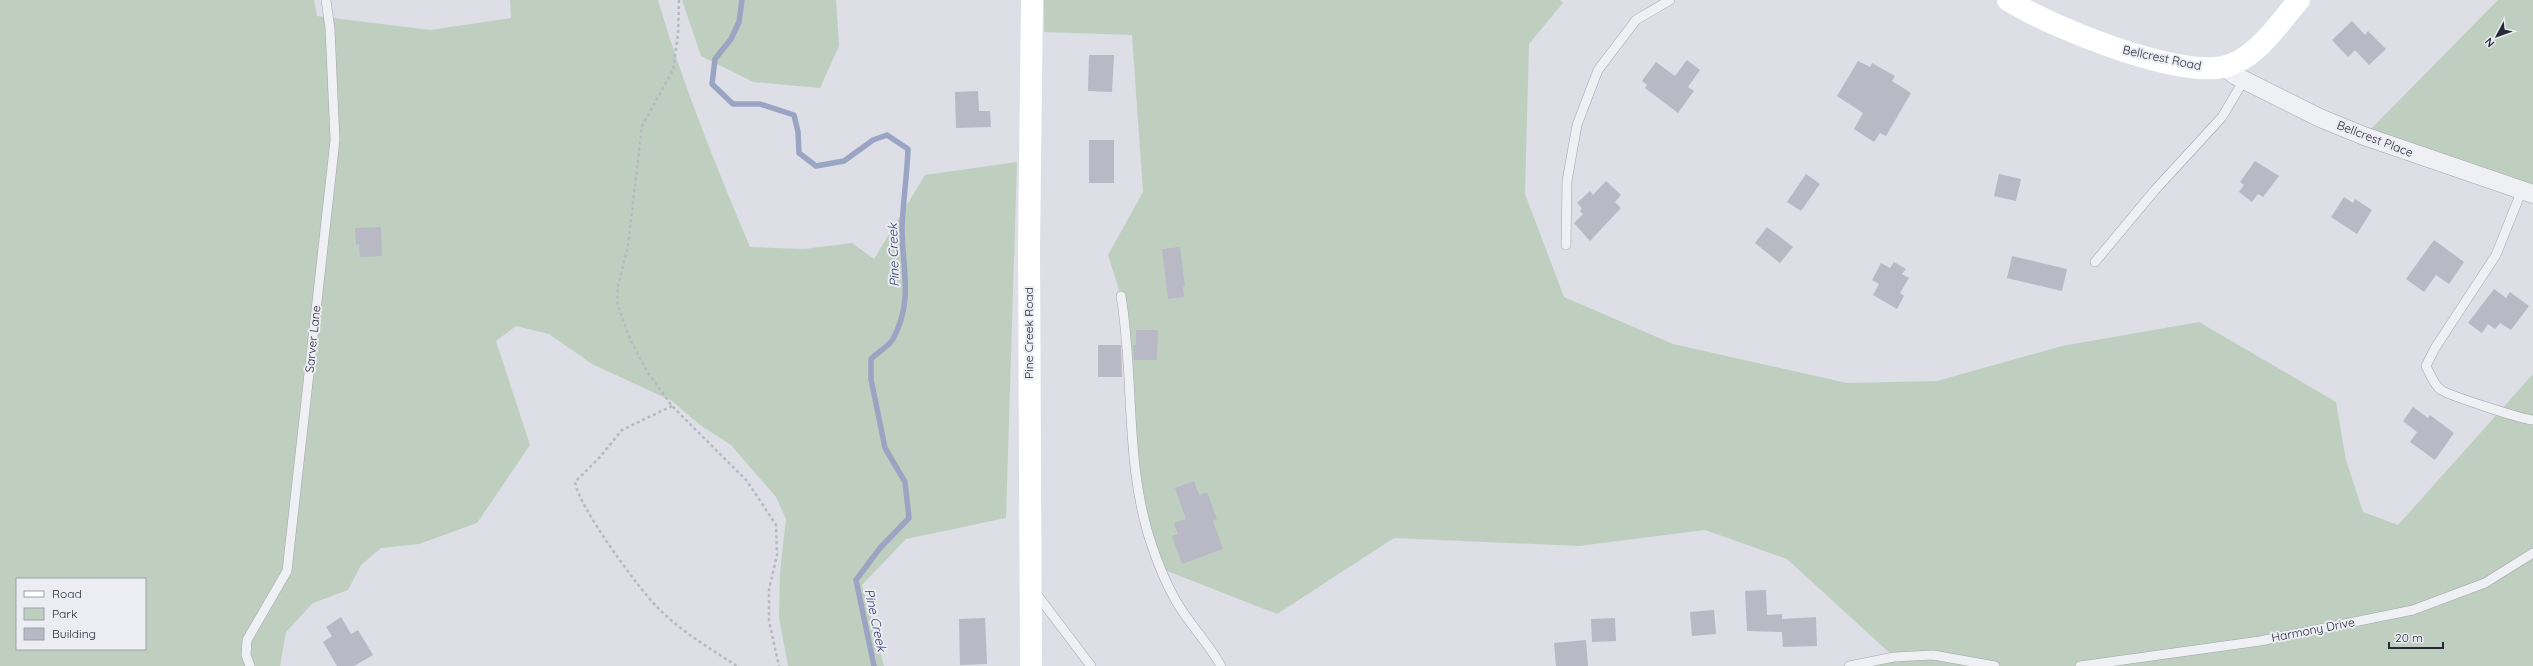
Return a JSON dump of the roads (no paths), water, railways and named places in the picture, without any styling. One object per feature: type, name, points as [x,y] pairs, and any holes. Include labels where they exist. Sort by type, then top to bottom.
[{"type":"street","name":"Pine Creek Road","points":[[1031,666],[1029,249],[1032,0]]},
{"type":"street","name":"Bellcrest Road","points":[[2008,0],[2065,29],[2122,50],[2201,68],[2224,67],[2252,53],[2299,0]]},
{"type":"street","name":"Bellcrest Place","points":[[2224,67],[2244,80],[2320,118],[2364,136],[2527,192]]},
{"type":"lane","name":"Sarver Lane","points":[[250,666],[246,655],[247,640],[288,571],[335,140],[330,29],[326,0]]},
{"type":"lane","points":[[1566,245],[1568,181],[1576,125],[1598,70],[1636,20],[1670,0]]},
{"type":"lane","points":[[2095,262],[2155,190],[2222,117],[2244,80]]},
{"type":"lane","points":[[2527,192],[2496,255],[2435,348],[2426,366],[2432,379],[2441,390],[2496,410],[2533,420]]},
{"type":"lane","points":[[1121,296],[1127,331],[1133,458],[1140,503],[1152,546],[1176,602],[1209,644],[1221,666]]},
{"type":"lane","name":"Harmony Drive","points":[[2080,666],[2260,641],[2413,610],[2485,583],[2533,553]]},
{"type":"lane","points":[[1030,586],[1091,666]]},
{"type":"lane","points":[[1849,666],[1894,657],[1933,655],[1995,666]]},
{"type":"waterway","name":"Pine Creek","points":[[742,0],[739,22],[731,39],[715,59],[712,84],[733,104],[760,104],[794,115],[798,132],[799,153],[816,166],[844,161],[873,140],[887,135],[908,149],[902,228],[905,284],[903,311],[893,339],[871,359],[871,379],[885,448],[905,482],[909,518],[880,548],[856,580],[874,666]]}]
